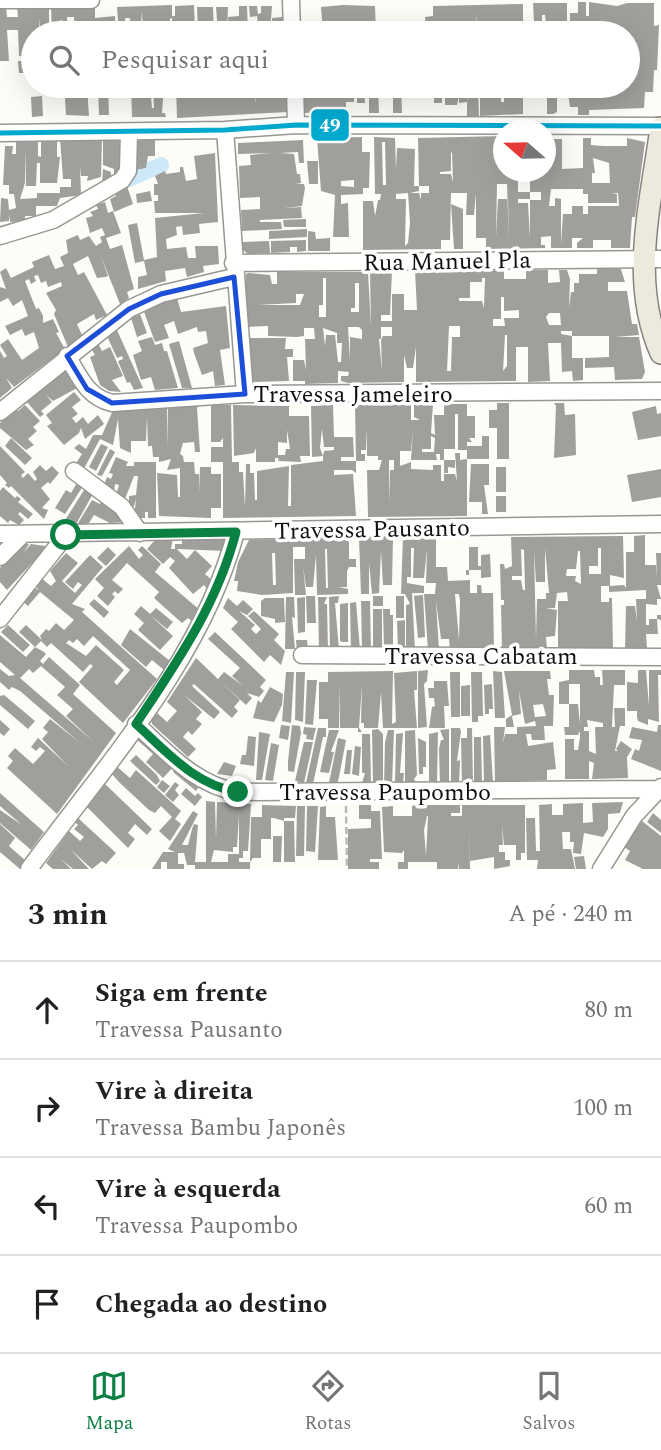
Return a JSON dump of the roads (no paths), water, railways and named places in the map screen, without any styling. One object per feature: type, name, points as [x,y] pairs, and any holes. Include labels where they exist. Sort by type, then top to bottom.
[{"type":"main road","points":[[661,127],[652,259],[646,302],[661,353]]},
{"type":"street","points":[[0,0],[90,0]]},
{"type":"street","points":[[291,0],[292,21]]},
{"type":"street","points":[[295,98],[296,125]]},
{"type":"street","points":[[0,133],[225,130],[296,125],[661,127]]},
{"type":"street","points":[[225,130],[245,394]]},
{"type":"street","points":[[0,236],[53,220],[122,180],[128,171],[129,132]]},
{"type":"street","name":"Rua Manuel Pla","points":[[0,412],[67,356],[144,301],[234,270],[652,259]]},
{"type":"street","name":"Travessa Jameleiro","points":[[67,356],[87,388],[103,401],[132,402],[245,394],[661,391]]},
{"type":"street","points":[[74,471],[122,507],[139,533]]},
{"type":"street","name":"Travessa Pausanto","points":[[0,534],[661,524]]},
{"type":"street","points":[[29,869],[136,724],[202,622],[216,595],[236,532]]},
{"type":"street","points":[[0,557],[23,534]]},
{"type":"street","points":[[0,619],[66,535]]},
{"type":"street","name":"Travessa Cabatam","points":[[302,655],[661,657]]},
{"type":"street","name":"Travessa Paupombo","points":[[136,724],[195,776],[221,789],[238,792],[660,788]]},
{"type":"street","points":[[601,869],[634,816],[660,788]]},
{"type":"waterway","points":[[115,185],[161,165]]}]
